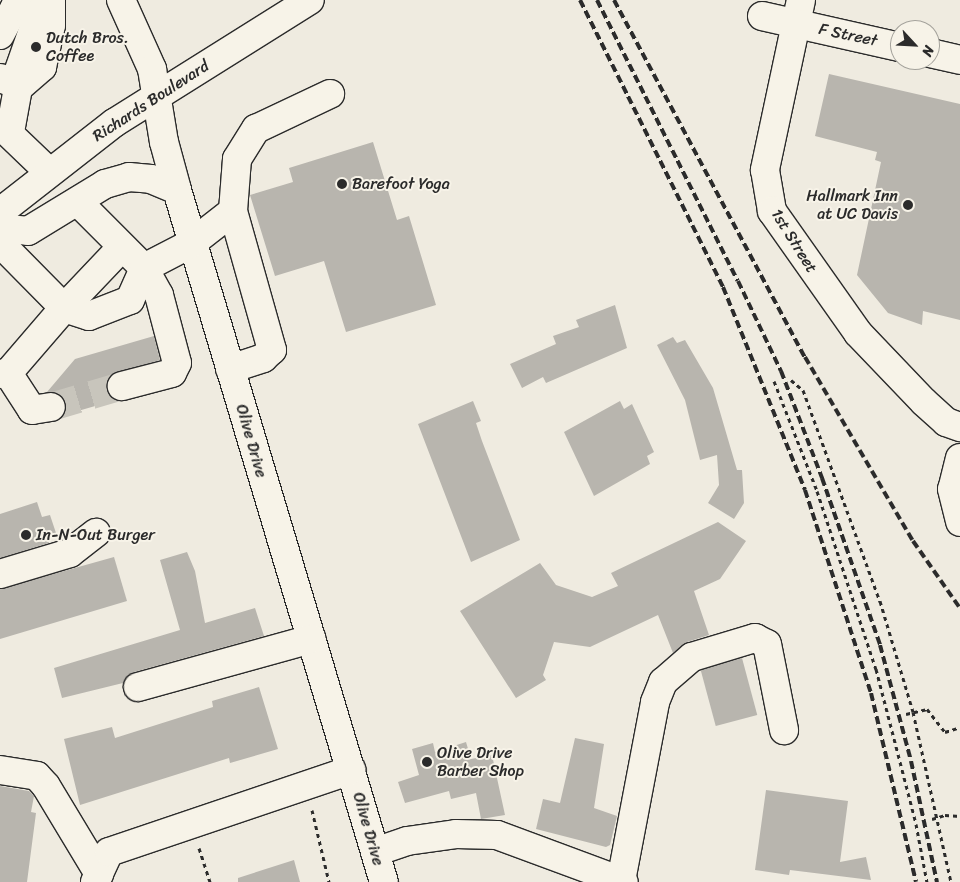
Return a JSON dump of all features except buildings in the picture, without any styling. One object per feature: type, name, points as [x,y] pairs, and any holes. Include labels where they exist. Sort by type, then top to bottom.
[{"type":"street","points":[[0,34],[15,7],[27,0]]},
{"type":"street","points":[[0,78],[11,82],[18,74],[44,0]]},
{"type":"street","points":[[48,171],[5,129],[18,88],[42,67],[52,25],[51,0]]},
{"type":"street","name":"Richards Boulevard","points":[[0,212],[48,171],[157,94],[310,0]]},
{"type":"street","name":"Olive Drive","points":[[124,1],[152,69],[164,142],[192,243],[384,882]]},
{"type":"street","name":"F Street","points":[[762,16],[799,12],[890,44]]},
{"type":"street","name":"1st Street","points":[[799,12],[765,170],[772,211],[858,333],[924,402],[946,422],[960,427]]},
{"type":"street","points":[[940,55],[960,60]]},
{"type":"street","points":[[230,369],[263,358],[272,350],[233,211],[237,159],[256,130],[330,94]]},
{"type":"street","points":[[0,228],[28,231],[79,203],[105,184],[129,177],[151,179],[177,190]]},
{"type":"street","points":[[79,203],[121,248],[144,268],[159,295],[177,363],[172,373],[122,386]]},
{"type":"street","points":[[0,243],[64,308],[89,316],[130,300],[144,268],[192,243],[233,211]]},
{"type":"street","points":[[51,407],[32,410],[4,374],[121,248]]},
{"type":"street","points":[[960,458],[952,489],[960,522]]},
{"type":"street","points":[[0,574],[70,553],[96,533]]},
{"type":"street","points":[[375,852],[407,842],[456,834],[497,835],[622,881],[655,702],[664,682],[692,658],[755,638],[767,644],[784,730]]},
{"type":"street","points":[[138,687],[311,639]]},
{"type":"street","points":[[0,770],[37,776],[42,781],[97,878]]},
{"type":"street","points":[[97,878],[109,852],[351,770]]},
{"type":"path","points":[[791,380],[803,390],[877,592],[912,712],[938,817],[951,882]]},
{"type":"path","points":[[774,381],[818,491],[876,669],[916,824],[927,882]]},
{"type":"path","points":[[906,714],[927,709],[945,732],[960,727]]},
{"type":"path","points":[[307,784],[329,882]]},
{"type":"path","points":[[932,819],[960,816]]},
{"type":"path","points":[[191,824],[210,882]]},
{"type":"tunnel","points":[[51,407],[122,386]]},
{"type":"railway","points":[[580,0],[723,287],[805,490],[871,693],[916,882]]},
{"type":"railway","points":[[597,0],[781,371],[822,478],[880,645],[911,761],[937,882]]},
{"type":"railway","points":[[614,0],[805,357],[913,541],[960,608]]},
{"type":"place","name":"Dutch Bros. Coffee","points":[[36,47]]},
{"type":"place","name":"Barefoot Yoga","points":[[342,184]]},
{"type":"place","name":"Hallmark Inn at UC Davis","points":[[908,205]]},
{"type":"place","name":"In-N-Out Burger","points":[[26,535]]},
{"type":"place","name":"Olive Drive Barber Shop","points":[[427,762]]}]
